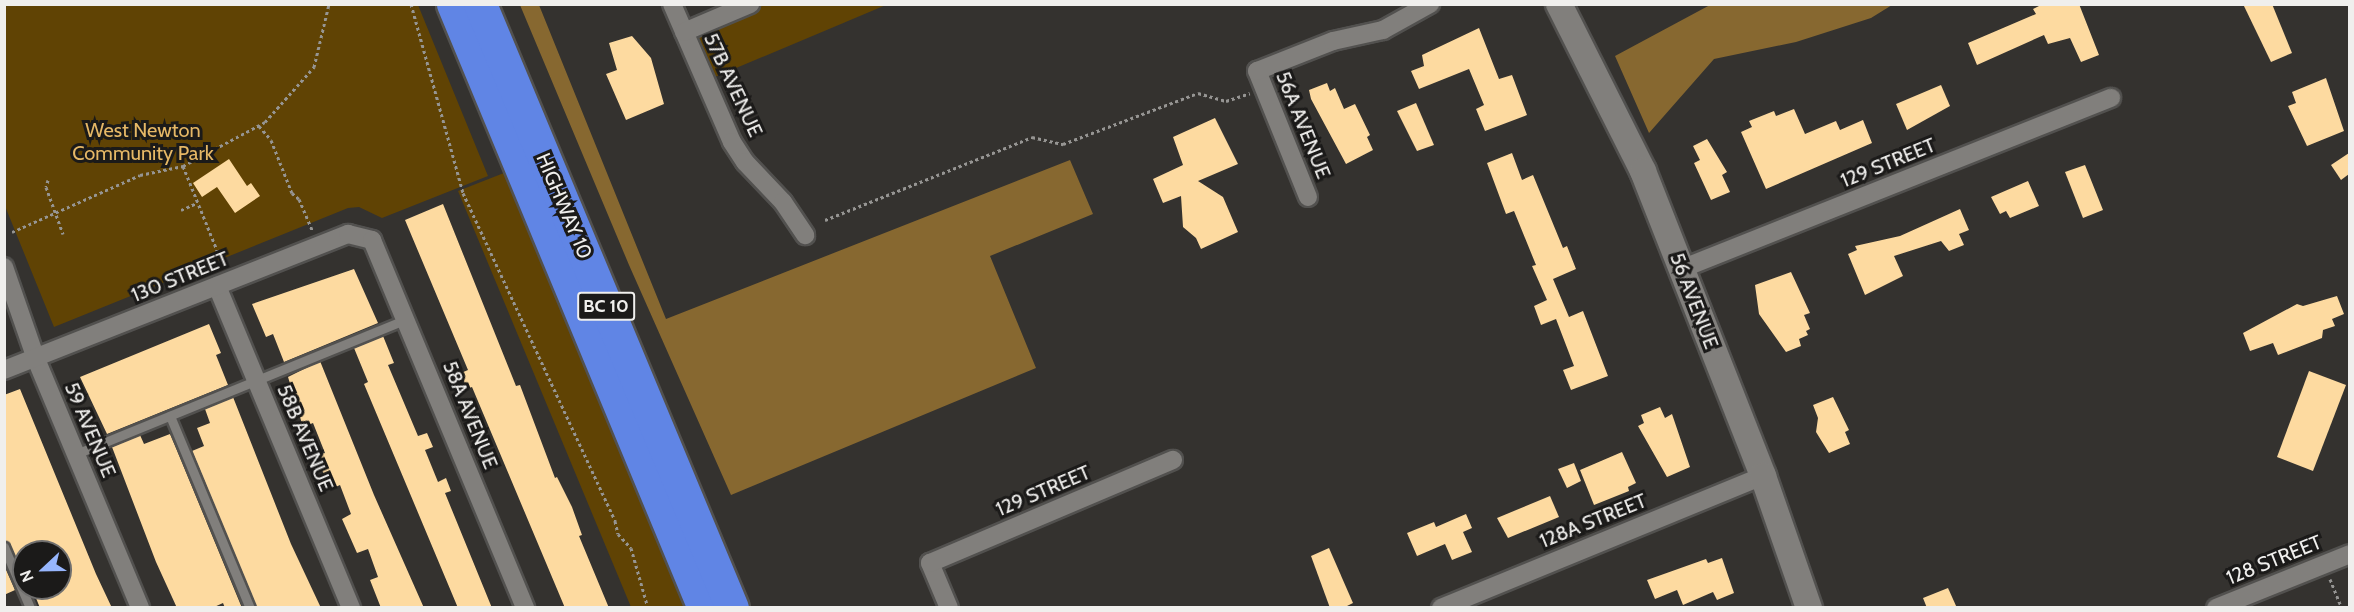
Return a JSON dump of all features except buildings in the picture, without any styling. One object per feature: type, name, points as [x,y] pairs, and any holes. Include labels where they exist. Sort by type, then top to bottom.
[{"type":"highway","name":"HIGHWAY 10","points":[[453,4],[704,608]]},
{"type":"highway","name":"HIGHWAY 10","points":[[480,4],[732,608]]},
{"type":"street","name":"57B AVENUE","points":[[672,4],[732,142],[745,162],[783,201],[805,235]]},
{"type":"street","points":[[684,32],[750,4]]},
{"type":"street","name":"56A AVENUE","points":[[1308,197],[1257,71],[1334,41],[1383,30],[1430,4]]},
{"type":"street","name":"56 AVENUE","points":[[1559,4],[1643,171],[1762,476],[1809,608]]},
{"type":"street","name":"129 STREET","points":[[1681,269],[2111,98]]},
{"type":"street","name":"130 STREET","points":[[4,370],[36,359],[222,280],[348,234],[372,240]]},
{"type":"street","name":"58A AVENUE","points":[[372,240],[525,608]]},
{"type":"street","name":"59 AVENUE","points":[[4,267],[36,359],[140,608]]},
{"type":"street","name":"58B AVENUE","points":[[222,280],[256,381],[351,608]]},
{"type":"street","name":"129 STREET","points":[[949,608],[930,563],[1173,460]]},
{"type":"street","name":"128A STREET","points":[[1441,608],[1762,476]]},
{"type":"street","name":"128 STREET","points":[[2216,608],[2349,554]]},
{"type":"lane","points":[[75,454],[406,319]]},
{"type":"lane","points":[[170,416],[250,608]]},
{"type":"lane","points":[[4,547],[30,608]]},
{"type":"path","points":[[12,232],[140,175],[183,166],[259,126],[290,98],[314,67],[329,4]]},
{"type":"path","points":[[411,4],[463,193],[615,520],[618,534],[630,548],[648,608]]},
{"type":"path","points":[[825,220],[1032,137],[1063,144],[1197,93],[1226,101],[1252,92]]},
{"type":"path","points":[[259,126],[271,141],[292,194],[300,199],[312,230]]},
{"type":"path","points":[[183,166],[222,280]]},
{"type":"path","points":[[48,180],[46,187],[63,234]]},
{"type":"path","points":[[181,210],[197,203]]},
{"type":"path","points":[[2328,574],[2342,608]]},
{"type":"green space","name":"West Newton Community Park","points":[[4,5],[418,5],[488,176],[382,218],[359,207],[348,208],[54,327],[5,206]]},
{"type":"green space","points":[[752,5],[886,5],[710,79],[692,34]]},
{"type":"green space","points":[[509,171],[688,607],[631,607],[458,191]]},
{"type":"shaded area","points":[[520,5],[539,5],[666,319],[1070,160],[1093,214],[990,256],[1036,368],[731,495],[629,265]]},
{"type":"shaded area","points":[[1710,5],[1892,5],[1871,18],[1796,42],[1714,59],[1649,133],[1615,56]]}]
